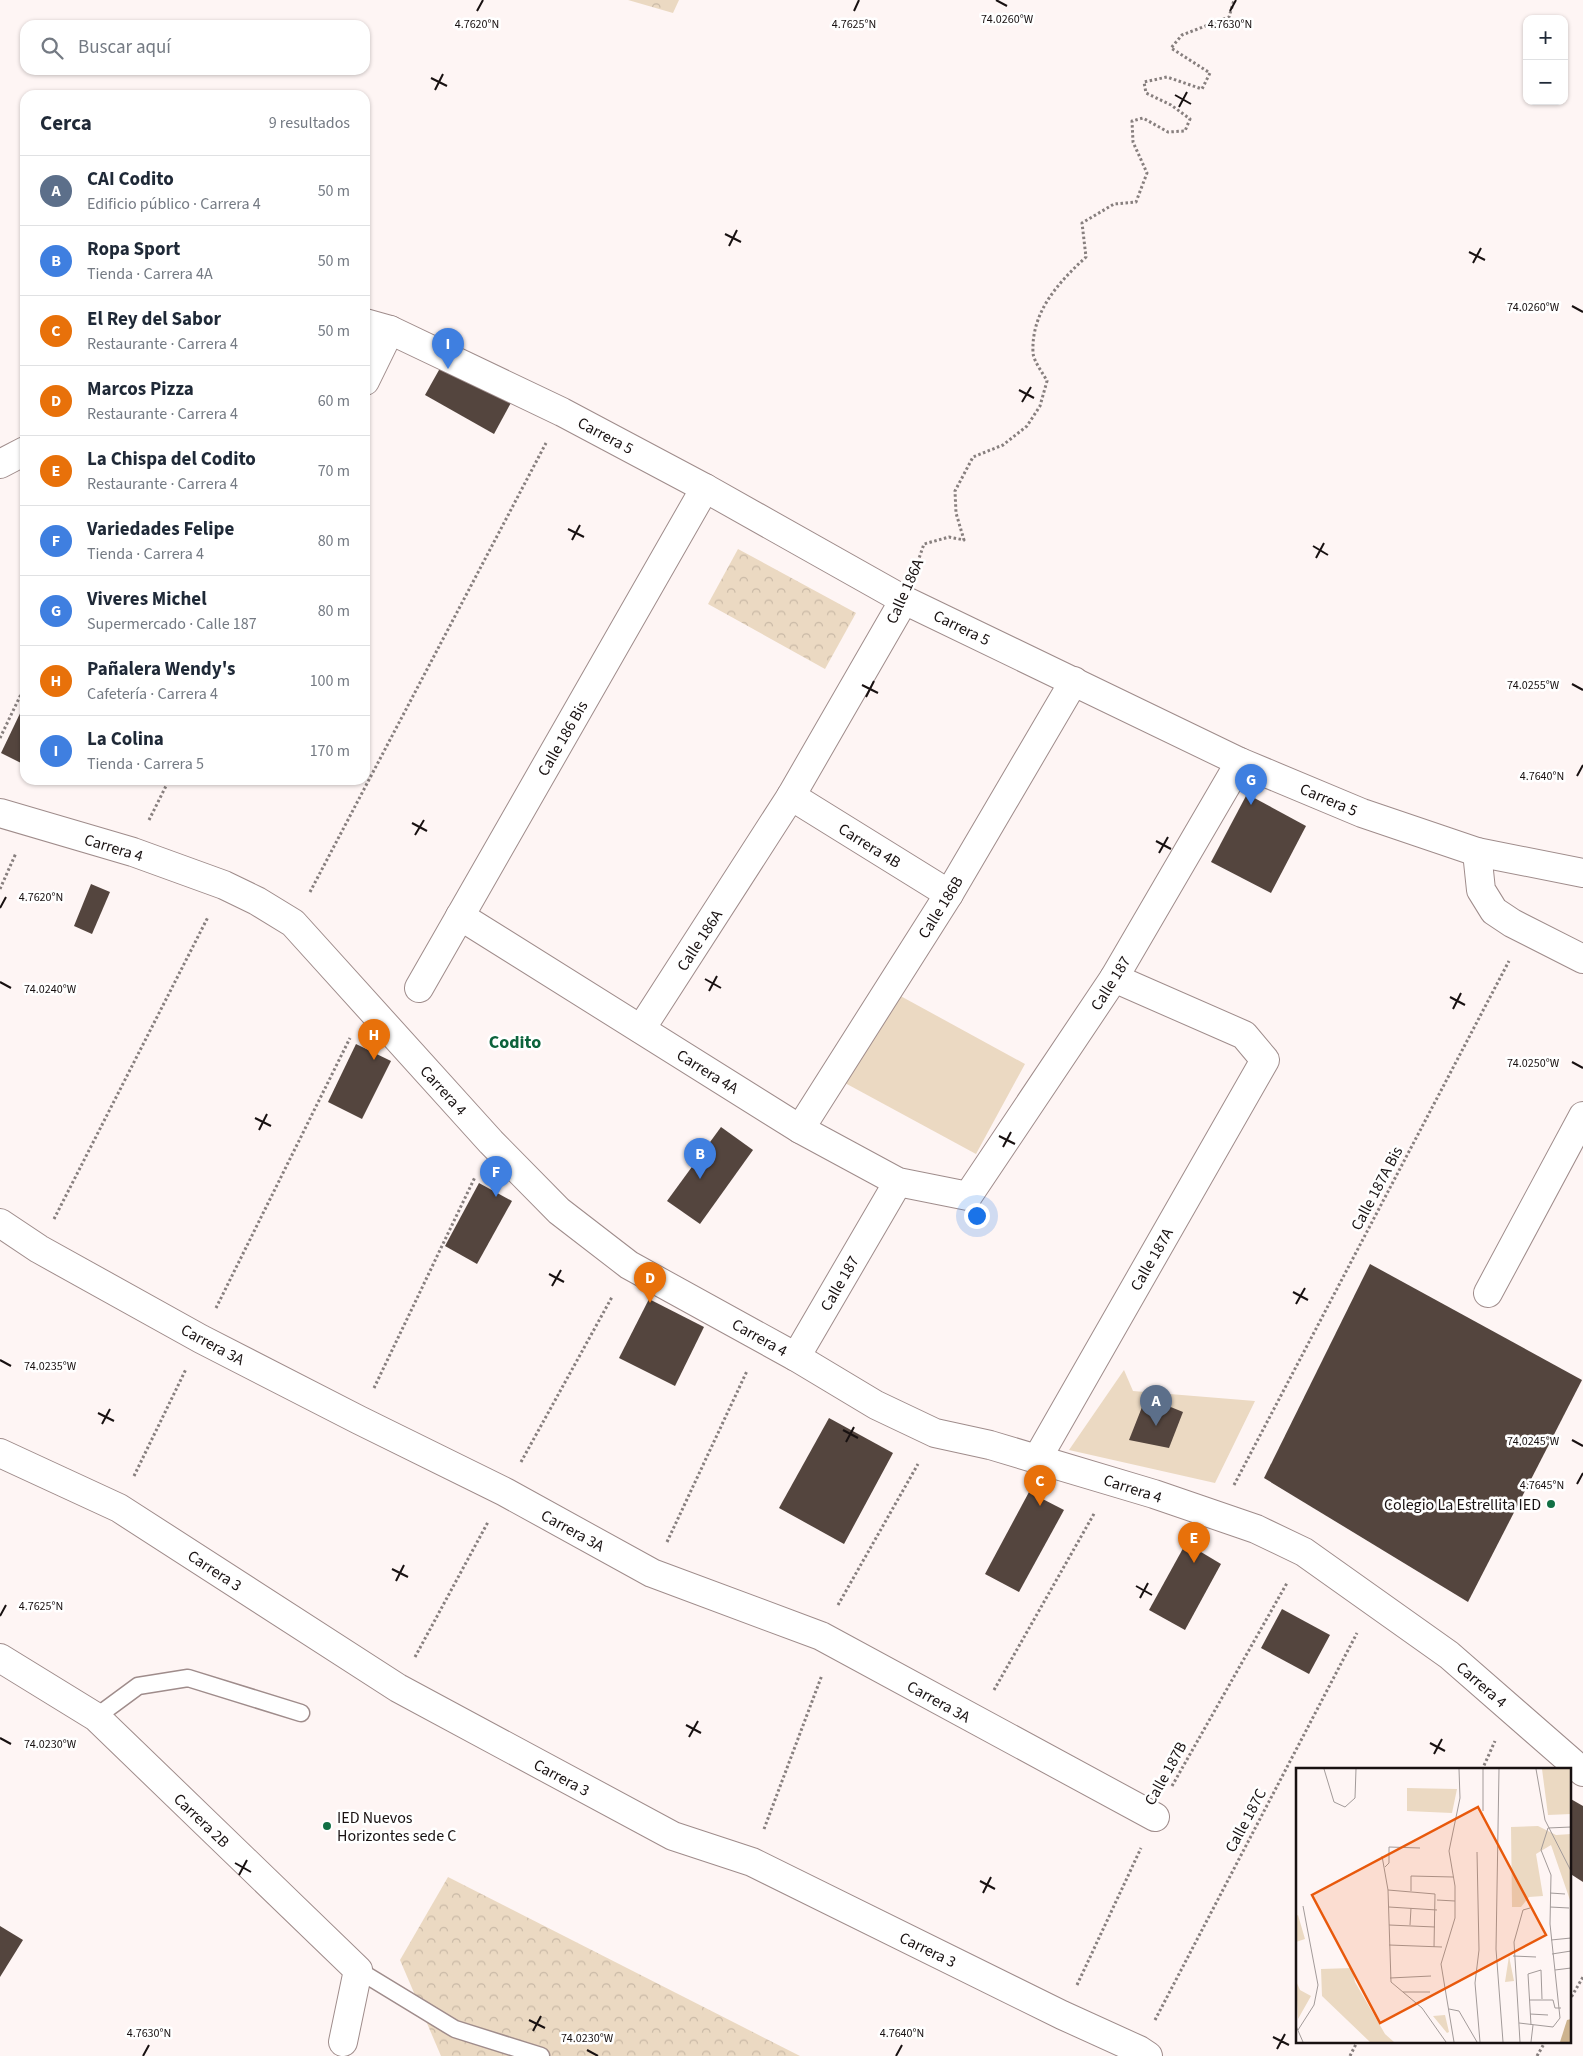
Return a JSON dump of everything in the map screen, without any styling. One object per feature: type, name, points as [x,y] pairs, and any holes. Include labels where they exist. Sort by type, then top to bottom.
[{"type":"street","name":"Carrera 5","points":[[378,327],[562,412],[705,488],[904,600],[1240,762],[1362,813],[1477,852],[1583,873]]},
{"type":"street","points":[[370,360],[378,327]]},
{"type":"street","points":[[0,464],[20,454]]},
{"type":"street","name":"Calle 186 Bis","points":[[419,988],[705,488]]},
{"type":"street","name":"Calle 186A","points":[[641,1029],[791,796],[904,600]]},
{"type":"street","name":"Calle 186B","points":[[800,1128],[949,894],[1074,681]]},
{"type":"street","name":"Calle 187","points":[[968,1196],[1114,978],[1240,762]]},
{"type":"street","name":"Carrera 4B","points":[[791,796],[949,894]]},
{"type":"street","name":"Carrera 4","points":[[0,813],[133,852],[224,885],[257,901],[293,923],[491,1142],[559,1211],[629,1265],[796,1357],[876,1405],[935,1433],[990,1445],[1112,1482],[1256,1529],[1304,1552],[1449,1655],[1583,1772]]},
{"type":"street","points":[[1477,852],[1481,890],[1494,911],[1512,923],[1583,959]]},
{"type":"street","name":"Carrera 4A","points":[[460,916],[800,1128],[898,1182],[968,1196]]},
{"type":"street","name":"Calle 187A","points":[[1037,1459],[1265,1060],[1244,1035],[1114,978]]},
{"type":"street","points":[[1488,1292],[1583,1116]]},
{"type":"street","name":"Calle 187","points":[[796,1357],[898,1182]]},
{"type":"street","name":"Carrera 3A","points":[[0,1224],[38,1249],[201,1339],[505,1492],[652,1573],[827,1640],[1155,1817]]},
{"type":"street","name":"Carrera 3","points":[[0,1453],[119,1508],[398,1688],[673,1836],[752,1862],[1062,2015],[1144,2053]]},
{"type":"street","name":"Carrera 2B","points":[[0,1658],[96,1717],[358,1970]]},
{"type":"street","points":[[344,2042],[358,1970]]},
{"type":"lane","points":[[96,1717],[138,1686],[188,1678],[302,1712]]},
{"type":"lane","points":[[358,1970],[456,2030],[541,2056]]},
{"type":"path","name":"Calle 186A","points":[[904,600],[924,544],[949,537],[964,540],[956,513],[956,491],[973,457],[1003,445],[1027,426],[1040,406],[1047,381],[1033,355],[1036,330],[1042,308],[1064,277],[1086,257],[1082,222],[1114,204],[1136,202],[1147,173],[1133,142],[1132,121],[1143,118],[1168,132],[1185,131],[1190,119],[1171,105],[1146,93],[1144,82],[1167,76],[1202,89],[1210,73],[1171,48],[1182,34],[1229,16],[1234,0]]},
{"type":"path","points":[[370,777],[562,412]]},
{"type":"path","points":[[0,738],[20,696]]},
{"type":"path","points":[[133,852],[166,785]]},
{"type":"path","points":[[309,893],[366,785]]},
{"type":"path","points":[[38,1249],[224,885]]},
{"type":"path","name":"Calle 187A Bis","points":[[1217,1516],[1513,954],[1512,923]]},
{"type":"path","points":[[119,1508],[367,1003]]},
{"type":"path","points":[[359,1420],[491,1142]]},
{"type":"path","points":[[398,1688],[629,1265]]},
{"type":"path","points":[[652,1573],[762,1339]]},
{"type":"path","points":[[752,1862],[827,1640],[935,1433]]},
{"type":"path","points":[[976,1721],[1112,1482]]},
{"type":"path","name":"Calle 187B","points":[[1062,2015],[1155,1817],[1304,1552]]},
{"type":"path","name":"Calle 187C","points":[[1144,2053],[1374,1602]]},
{"type":"path","points":[[1570,1999],[1583,1977]]},
{"type":"path","points":[[1350,2056],[1356,2044]]},
{"type":"path","points":[[1538,2056],[1544,2044]]},
{"type":"green space","points":[[628,0],[679,0],[673,13]]},
{"type":"green space","points":[[738,549],[856,613],[825,669],[708,604]]},
{"type":"green space","points":[[895,993],[1025,1064],[976,1154],[845,1083]]},
{"type":"green space","points":[[1124,1370],[1133,1391],[1255,1401],[1215,1483],[1069,1450]]},
{"type":"green space","points":[[448,1877],[800,2056],[441,2056],[400,1960]]},
{"type":"building","points":[[444,361],[513,399],[494,434],[425,395]]},
{"type":"building","points":[[20,713],[20,762],[1,753]]},
{"type":"building","points":[[1247,794],[1306,826],[1271,893],[1211,862]]},
{"type":"building","points":[[91,884],[110,892],[92,934],[74,926]]},
{"type":"building","points":[[356,1044],[391,1061],[362,1119],[328,1102]]},
{"type":"building","points":[[721,1127],[753,1150],[700,1224],[667,1201]]},
{"type":"building","points":[[479,1183],[512,1201],[477,1264],[445,1246]]},
{"type":"building","points":[[1370,1264],[1582,1380],[1468,1602],[1264,1478]]},
{"type":"building","points":[[649,1299],[704,1327],[675,1386],[619,1358]]},
{"type":"building","points":[[1146,1397],[1183,1412],[1169,1448],[1129,1440]]},
{"type":"building","points":[[829,1418],[893,1453],[844,1544],[779,1508]]},
{"type":"building","points":[[1029,1492],[1064,1510],[1019,1592],[985,1574]]},
{"type":"building","points":[[1186,1543],[1221,1564],[1185,1630],[1149,1610]]},
{"type":"building","points":[[1282,1609],[1330,1635],[1309,1674],[1261,1648]]},
{"type":"building","points":[[1570,1799],[1583,1806],[1583,1882],[1570,1874]]},
{"type":"building","points":[[0,1926],[23,1940],[0,1977]]},
{"type":"place","name":"La Colina","points":[[448,369]]},
{"type":"place","name":"Viveres Michel","points":[[1251,805]]},
{"type":"place","name":"Pañalera Wendy's","points":[[374,1060]]},
{"type":"place","name":"Ropa Sport","points":[[700,1179]]},
{"type":"place","name":"Variedades Felipe","points":[[496,1197]]},
{"type":"place","name":"Marcos Pizza","points":[[650,1303]]},
{"type":"place","name":"CAI Codito","points":[[1156,1426]]},
{"type":"place","name":"Colegio La Estrellita IED","points":[[1551,1504]]},
{"type":"place","name":"El Rey del Sabor","points":[[1040,1506]]},
{"type":"place","name":"La Chispa del Codito","points":[[1194,1563]]},
{"type":"place","name":"IED Nuevos Horizontes sede C","points":[[327,1826]]},
{"type":"district","name":"Codito","points":[[515,1042]]}]
